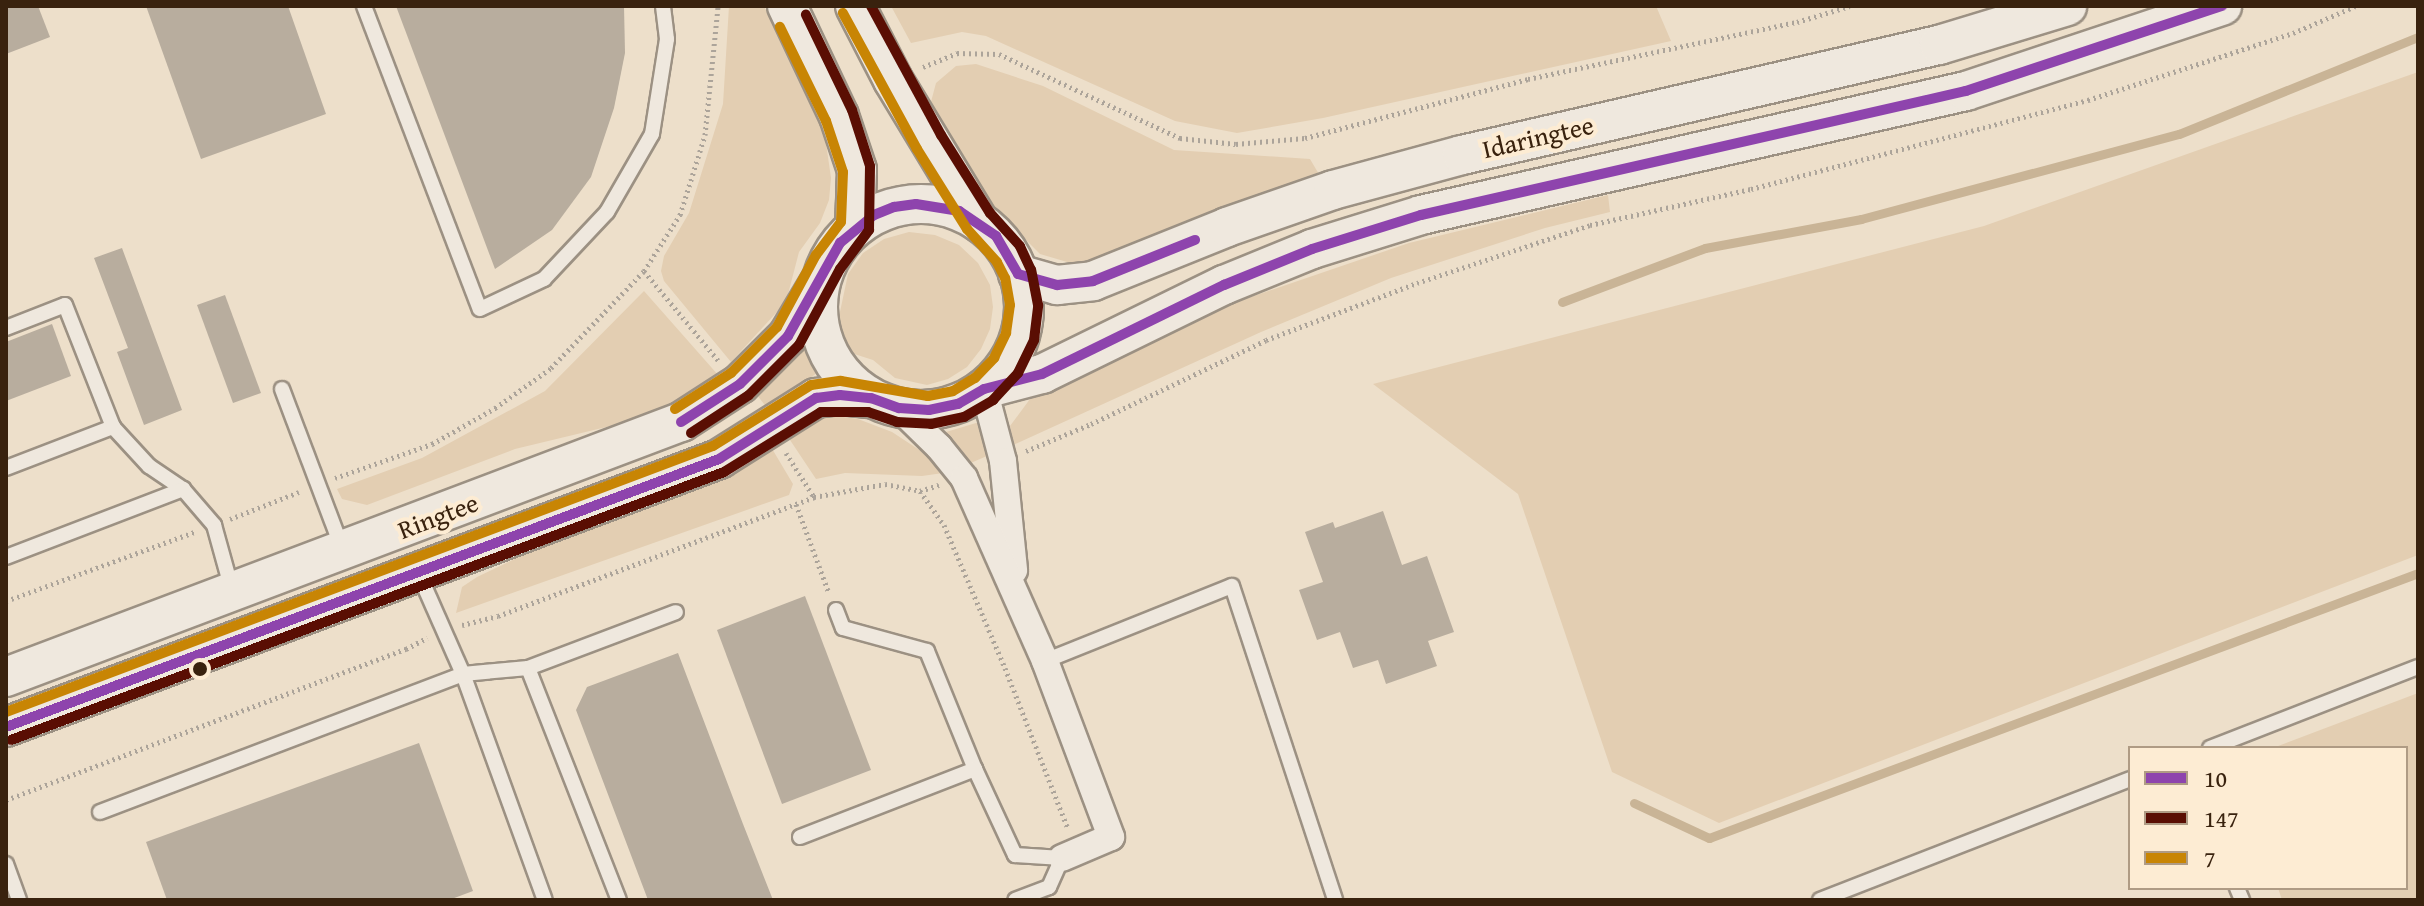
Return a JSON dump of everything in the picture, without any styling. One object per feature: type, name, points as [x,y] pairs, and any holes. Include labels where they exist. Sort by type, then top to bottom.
[{"type":"main road","points":[[787,6],[839,116],[857,170],[855,227]]},
{"type":"main road","points":[[855,6],[893,80],[979,222]]},
{"type":"main road","name":"Idaringtee","points":[[1018,274],[1057,285],[1093,281],[1227,227],[1333,190],[1462,155],[1939,45],[2067,6]]},
{"type":"main road","name":"Idaringtee","points":[[984,389],[1042,374],[1224,285],[1312,249],[1421,215],[1966,91],[2222,6]]},
{"type":"main road","points":[[916,204],[959,211],[979,222],[996,236],[1018,274],[1024,305],[1020,337],[1006,366],[984,389],[958,404],[929,410],[885,403],[844,377],[826,349],[818,316],[820,282],[834,252],[855,227],[884,211],[916,204]]},
{"type":"main road","name":"Ringtee","points":[[6,677],[681,422],[740,384],[788,336],[820,282]]},
{"type":"main road","name":"Ringtee","points":[[6,727],[719,459],[816,398],[840,395],[885,403]]},
{"type":"street","points":[[984,389],[1003,461],[1017,597]]},
{"type":"street","points":[[885,403],[939,447],[964,478],[1045,661],[1111,837],[1069,855]]},
{"type":"lane","points":[[364,6],[480,309],[544,279],[607,212],[652,134],[667,39],[663,6]]},
{"type":"lane","points":[[6,328],[65,305],[113,427],[149,466],[183,489],[214,525],[232,592]]},
{"type":"lane","points":[[282,389],[343,552]]},
{"type":"lane","points":[[6,468],[113,427]]},
{"type":"lane","points":[[6,557],[183,489]]},
{"type":"lane","points":[[418,572],[463,674],[545,900]]},
{"type":"lane","points":[[1045,661],[1232,586],[1335,900]]},
{"type":"lane","points":[[836,610],[843,628],[927,651],[975,769],[1015,855],[1069,855]]},
{"type":"lane","points":[[100,812],[463,674],[528,668],[676,612]]},
{"type":"lane","points":[[2215,746],[2418,667]]},
{"type":"lane","points":[[528,668],[619,900]]},
{"type":"lane","points":[[800,837],[975,769]]},
{"type":"lane","points":[[1820,900],[2128,780]]},
{"type":"lane","points":[[1015,900],[1049,887],[1069,855]]},
{"type":"lane","points":[[6,864],[19,900]]},
{"type":"path","points":[[6,601],[432,444],[495,408],[551,368],[644,271],[680,215],[705,135],[718,6]]},
{"type":"path","points":[[893,80],[957,53],[999,54],[1180,138],[1236,144],[1305,138],[1528,79],[1797,22],[1850,6]]},
{"type":"path","points":[[1003,461],[1091,424],[1266,340],[1417,283],[1590,225],[1751,189],[2088,100],[2293,33],[2356,6]]},
{"type":"path","points":[[644,271],[723,365]]},
{"type":"path","points":[[782,445],[814,497]]},
{"type":"path","points":[[964,478],[920,491],[944,525],[1005,668],[1069,855]]},
{"type":"path","points":[[796,504],[836,610]]},
{"type":"shaded area","points":[[729,6],[764,6],[825,136],[831,178],[829,200],[820,223],[799,252],[786,302],[731,362],[664,281],[661,271],[664,256],[689,213],[723,104]]},
{"type":"shaded area","points":[[891,6],[1656,6],[1671,41],[1323,118],[1237,133],[1175,121],[986,36],[962,32],[911,43]]},
{"type":"shaded area","points":[[976,64],[1043,86],[1174,150],[1310,159],[1320,176],[1154,234],[1097,258],[1074,264],[1040,254],[1000,214],[928,113],[936,83],[956,66]]},
{"type":"shaded area","points":[[2418,72],[2418,555],[1719,823],[1612,772],[1518,494],[1373,384],[1984,226]]},
{"type":"shaded area","points":[[1608,195],[1610,212],[1545,228],[1391,278],[1261,332],[1013,445],[1010,426],[1030,399],[1118,352],[1236,302],[1409,243]]},
{"type":"shaded area","points":[[909,232],[935,235],[959,245],[978,263],[990,285],[993,307],[990,329],[981,349],[967,367],[948,379],[927,385],[895,378],[873,360],[845,351],[837,326],[848,274],[863,253],[884,239]]},
{"type":"shaded area","points":[[644,291],[719,376],[674,404],[627,422],[515,449],[367,505],[342,499],[337,489],[422,458],[545,391]]},
{"type":"shaded area","points":[[807,339],[821,370],[768,409],[753,390]]},
{"type":"shaded area","points":[[829,415],[858,419],[892,432],[921,451],[943,473],[922,476],[845,473],[816,479],[788,437]]},
{"type":"shaded area","points":[[979,424],[987,456],[966,465],[945,439],[946,432]]},
{"type":"shaded area","points":[[771,447],[793,484],[789,495],[456,613],[462,587],[477,577],[525,554],[709,484]]},
{"type":"shaded area","points":[[2418,693],[2418,900],[2282,900],[2279,890],[2408,890],[2408,746],[2278,746]]},
{"type":"building","points":[[6,6],[38,6],[50,37],[6,54]]},
{"type":"building","points":[[146,6],[288,6],[326,114],[201,159]]},
{"type":"building","points":[[396,6],[624,6],[625,53],[614,108],[591,177],[552,230],[495,269]]},
{"type":"building","points":[[122,248],[182,410],[144,425],[117,352],[128,348],[94,258]]},
{"type":"building","points":[[225,295],[261,393],[233,403],[197,305]]},
{"type":"building","points":[[52,324],[71,376],[6,401],[6,342]]},
{"type":"building","points":[[1383,511],[1402,565],[1427,556],[1454,632],[1428,641],[1437,666],[1386,684],[1378,660],[1353,668],[1340,632],[1317,640],[1299,590],[1323,582],[1305,532],[1333,522],[1335,528]]},
{"type":"building","points":[[805,596],[871,770],[782,804],[717,630]]},
{"type":"building","points":[[678,653],[773,900],[648,900],[576,710],[587,687]]},
{"type":"building","points":[[419,743],[473,891],[449,900],[167,900],[146,842]]},
{"type":"waterway","points":[[1562,302],[1705,248],[1861,219],[2179,134],[2418,37]]},
{"type":"waterway","points":[[1634,803],[1709,838],[2418,573]]},
{"type":"transit line","name":"147","points":[[11,740],[724,472],[821,412],[868,412],[897,422],[931,424],[964,417],[993,400],[1018,373],[1034,340],[1038,305],[1031,270],[1020,246],[990,213],[941,135],[871,6]]},
{"type":"transit line","name":"10","points":[[6,727],[719,459],[816,398],[840,395],[871,398],[899,408],[929,410],[958,404],[984,389],[1042,374],[1224,285],[1312,249],[1421,215],[1966,91],[2222,6]]},
{"type":"transit line","name":"7","points":[[6,712],[713,446],[811,385],[841,381],[928,396],[953,391],[975,378],[994,358],[1006,333],[1010,305],[1005,278],[997,262],[967,229],[917,149],[843,13]]},
{"type":"transit line","name":"147","points":[[691,433],[749,395],[799,345],[840,269],[869,230],[870,166],[852,110],[806,15]]},
{"type":"transit line","name":"7","points":[[675,409],[731,373],[777,327],[816,255],[841,222],[843,172],[826,121],[780,27]]},
{"type":"transit line","name":"10","points":[[681,422],[740,384],[788,336],[840,243],[874,215],[894,207],[916,204],[959,211],[996,236],[1018,274],[1057,285],[1093,281],[1195,240]]}]
